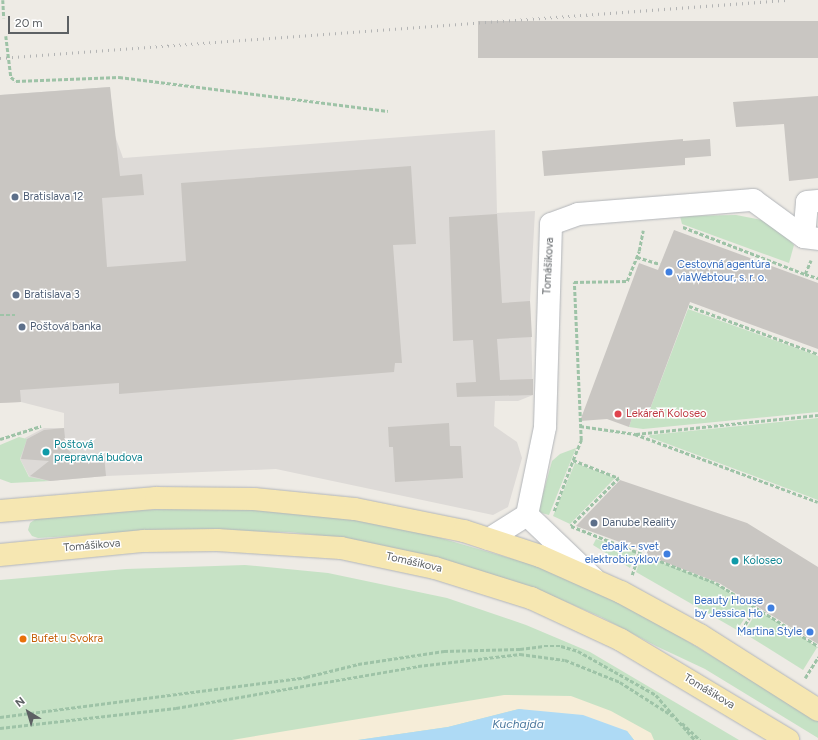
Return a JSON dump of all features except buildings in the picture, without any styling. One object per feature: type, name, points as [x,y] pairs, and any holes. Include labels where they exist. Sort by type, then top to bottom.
[{"type":"main road","points":[[0,511],[156,498],[254,499],[330,505],[408,518],[489,540],[540,556],[595,580],[700,635],[818,710]]},
{"type":"main road","name":"Tomášikova","points":[[0,555],[144,541],[217,540],[341,548],[435,568],[531,598],[621,640],[788,740]]},
{"type":"street","name":"Tomášikova","points":[[526,515],[545,427],[551,224],[578,214],[753,200],[812,245]]},
{"type":"street","points":[[812,245],[807,202],[818,201]]},
{"type":"street","points":[[489,540],[526,515],[595,580]]},
{"type":"path","points":[[3,0],[4,18]]},
{"type":"path","points":[[6,36],[11,77],[16,81],[119,77],[388,111]]},
{"type":"path","points":[[680,226],[818,278]]},
{"type":"path","points":[[552,516],[581,440],[574,282],[627,281],[637,257],[643,228],[651,228]]},
{"type":"path","points":[[805,274],[810,261],[812,245]]},
{"type":"path","points":[[637,257],[660,264]]},
{"type":"path","points":[[689,306],[818,354]]},
{"type":"path","points":[[0,315],[15,315]]},
{"type":"path","points":[[635,434],[818,415]]},
{"type":"path","points":[[0,439],[41,426]]},
{"type":"path","points":[[580,426],[635,434],[818,502]]},
{"type":"path","points":[[571,526],[619,478],[573,460]]},
{"type":"path","points":[[564,525],[571,526],[711,580],[818,646]]},
{"type":"path","points":[[631,577],[639,553]]},
{"type":"path","points":[[737,637],[755,607]]},
{"type":"path","points":[[0,717],[306,677],[358,664],[444,651],[520,649],[544,646],[561,646],[578,651],[656,695],[695,740]]},
{"type":"path","points":[[0,728],[176,708],[418,666],[520,654],[565,660],[620,682],[691,729],[700,740]]},
{"type":"path","points":[[804,678],[818,656]]},
{"type":"shaded area","points":[[110,87],[114,133],[123,158],[495,130],[497,213],[535,211],[530,301],[533,395],[518,401],[495,401],[494,426],[517,442],[522,458],[508,507],[493,515],[276,469],[106,476],[50,481],[30,478],[20,459],[25,438],[44,428],[64,428],[64,413],[21,402],[0,403],[0,95]]},
{"type":"green space","points":[[736,215],[762,220],[789,239],[794,245],[789,263],[682,224],[680,216]]},
{"type":"green space","points":[[688,309],[818,356],[818,412],[643,429],[629,427],[632,418],[647,417]]},
{"type":"green space","points":[[818,418],[818,500],[649,437],[650,435]]},
{"type":"green space","points":[[19,437],[27,439],[20,459],[29,477],[50,481],[11,483],[0,479],[0,445]]},
{"type":"green space","points":[[576,448],[549,515],[538,512],[552,461],[560,454]]},
{"type":"green space","points":[[575,463],[615,478],[570,524],[553,516]]},
{"type":"green space","points":[[216,508],[297,511],[371,521],[420,532],[537,566],[638,611],[753,681],[818,721],[818,738],[705,669],[656,646],[601,617],[550,595],[491,574],[433,558],[334,537],[289,532],[167,530],[38,538],[32,536],[28,530],[30,523],[37,518],[132,510]]},
{"type":"green space","points":[[596,539],[636,553],[630,568],[593,545]]},
{"type":"green space","points":[[642,555],[710,580],[752,607],[737,630],[636,572]]},
{"type":"green space","points":[[245,565],[328,573],[447,598],[526,625],[590,652],[739,740],[0,740],[0,580],[126,569]]},
{"type":"green space","points":[[758,610],[817,647],[803,670],[744,633]]},
{"type":"sand","points":[[504,695],[571,696],[611,711],[651,733],[654,740],[634,740],[627,731],[519,709],[448,727],[358,740],[232,740]]},
{"type":"water","name":"Kuchajda","points":[[519,709],[583,715],[627,731],[634,740],[358,740],[448,727]]},
{"type":"railway","points":[[0,58],[786,0]]},
{"type":"place","name":"Bratislava 12","points":[[15,197]]},
{"type":"place","name":"Cestovná agentúra viaWebtour, s. r. o.","points":[[669,272]]},
{"type":"place","name":"Bratislava 3","points":[[16,295]]},
{"type":"place","name":"Poštová banka","points":[[22,327]]},
{"type":"place","name":"Lekáreň Koloseo","points":[[618,414]]},
{"type":"place","name":"Poštová prepravná budova","points":[[46,452]]},
{"type":"place","name":"Danube Reality","points":[[594,523]]},
{"type":"place","name":"ebajk - svet elektrobicyklov","points":[[667,554]]},
{"type":"place","name":"Koloseo","points":[[735,561]]},
{"type":"place","name":"Beauty House by Jessica Ho","points":[[771,608]]},
{"type":"place","name":"Martina Style","points":[[810,632]]},
{"type":"place","name":"Bufet u Svokra","points":[[23,639]]}]
